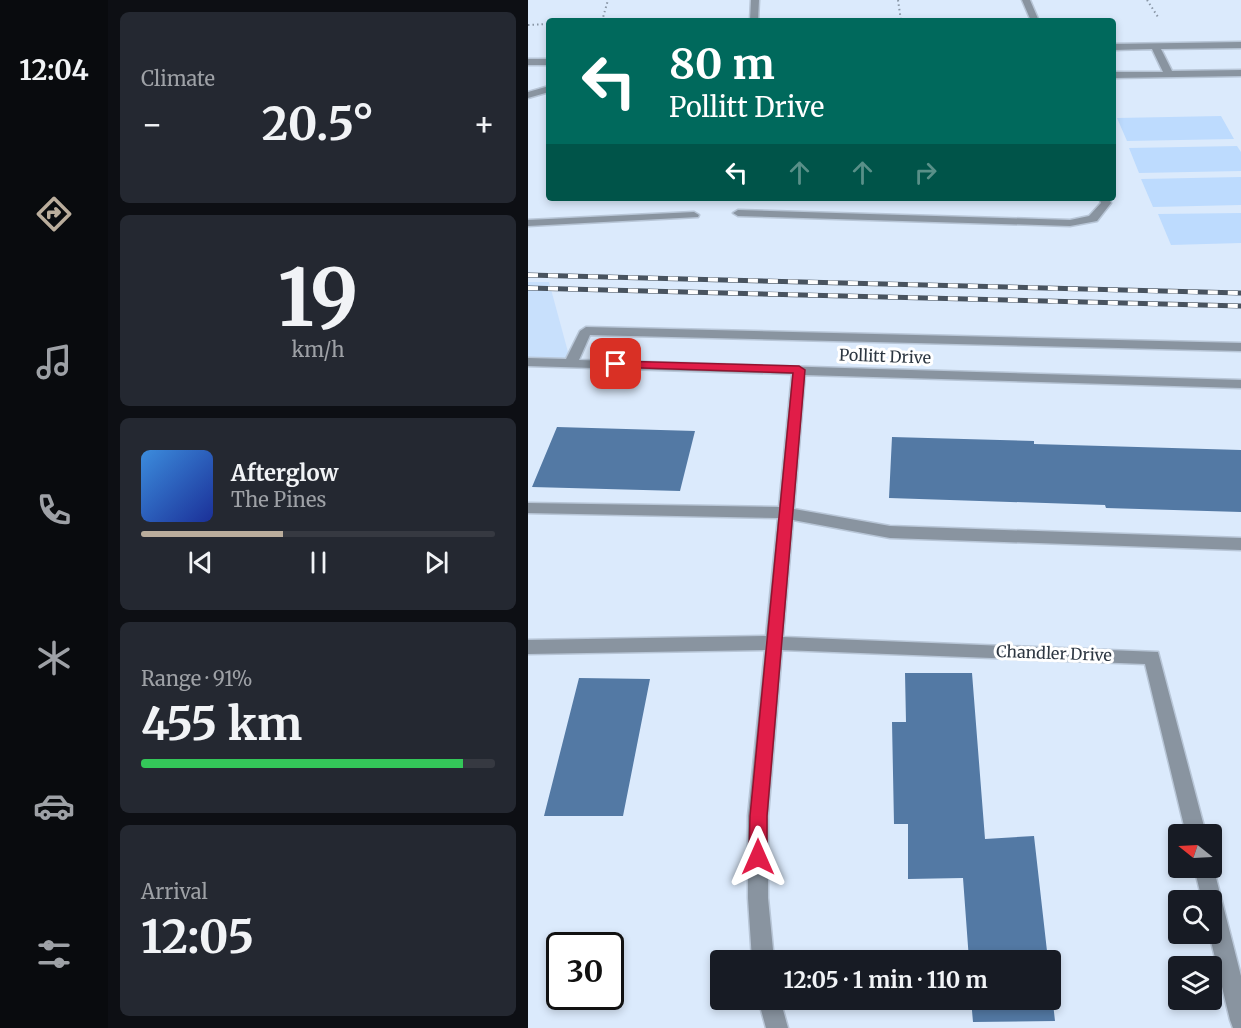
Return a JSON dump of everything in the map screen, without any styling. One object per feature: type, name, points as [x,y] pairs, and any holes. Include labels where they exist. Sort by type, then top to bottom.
[{"type":"street","points":[[754,18],[755,0]]},
{"type":"street","points":[[1026,0],[1034,18]]},
{"type":"street","points":[[1116,47],[1241,45]]},
{"type":"street","points":[[1155,46],[1169,74]]},
{"type":"street","points":[[1116,75],[1241,73]]},
{"type":"street","points":[[528,95],[546,90]]},
{"type":"street","points":[[528,95],[546,94]]},
{"type":"street","points":[[738,213],[1070,223],[1093,219],[1105,201]]},
{"type":"street","points":[[528,223],[694,215]]},
{"type":"street","points":[[571,363],[586,331],[1241,348]]},
{"type":"street","name":"Pollitt Drive","points":[[528,362],[1241,384]]},
{"type":"street","points":[[763,950],[758,898],[758,816],[799,370]]},
{"type":"street","points":[[528,508],[786,513],[890,532],[1241,544]]},
{"type":"street","points":[[528,647],[774,643]]},
{"type":"street","name":"Chandler Drive","points":[[774,643],[1152,657],[1194,824]]},
{"type":"street","points":[[1222,942],[1241,1020]]},
{"type":"street","points":[[772,1010],[777,1028]]},
{"type":"path","points":[[603,18],[608,0]]},
{"type":"path","points":[[898,0],[901,18]]},
{"type":"path","points":[[528,25],[546,24]]},
{"type":"shaded area","points":[[1221,116],[1234,139],[1127,141],[1117,118]]},
{"type":"shaded area","points":[[1237,146],[1241,152],[1241,171],[1139,173],[1129,148]]},
{"type":"shaded area","points":[[1241,177],[1241,205],[1153,207],[1141,179]]},
{"type":"shaded area","points":[[1241,213],[1241,243],[1171,245],[1158,214]]},
{"type":"shaded area","points":[[528,282],[549,282],[571,363],[528,362]]},
{"type":"building","points":[[557,427],[695,431],[680,491],[532,487]]},
{"type":"building","points":[[892,437],[1241,450],[1241,512],[889,498]]},
{"type":"building","points":[[905,673],[972,673],[985,839],[1034,836],[1047,950],[968,950],[963,878],[908,879],[908,824],[894,824],[892,722],[906,722]]},
{"type":"building","points":[[579,678],[650,679],[623,816],[544,816]]},
{"type":"building","points":[[972,1010],[1054,1010],[1055,1021],[973,1022]]},
{"type":"railway","points":[[528,275],[1241,293]]},
{"type":"railway","points":[[528,288],[1241,306]]},
{"type":"route","points":[[616,364],[799,370],[758,816],[758,857]]}]
